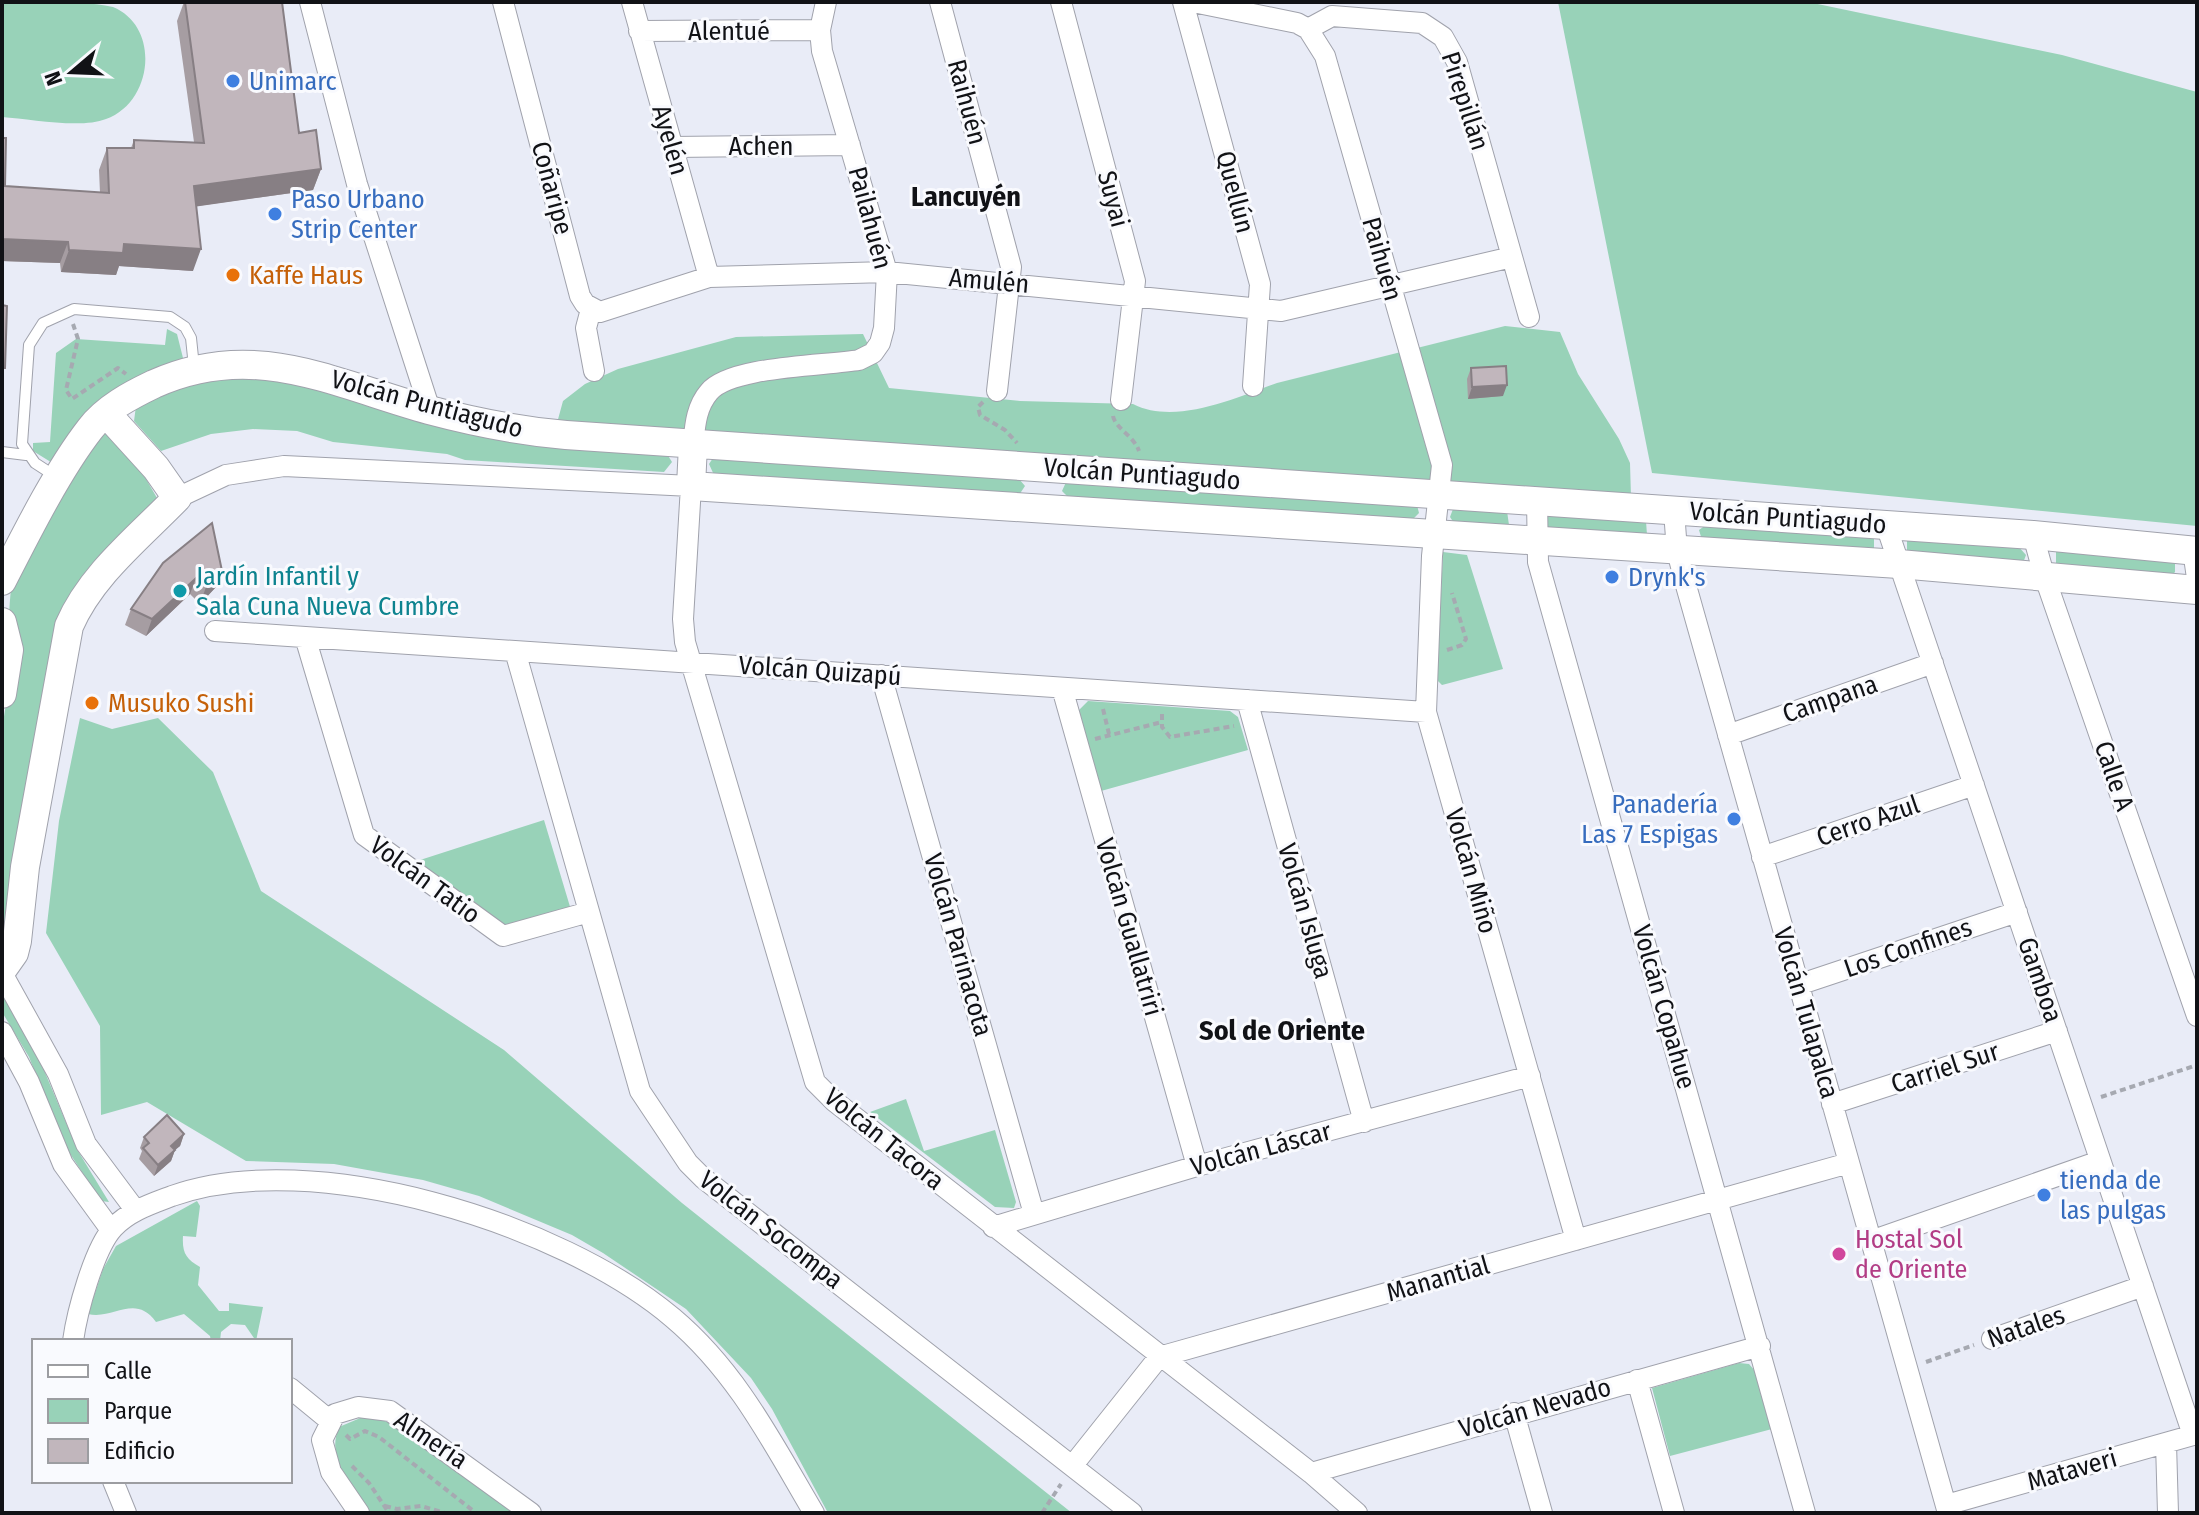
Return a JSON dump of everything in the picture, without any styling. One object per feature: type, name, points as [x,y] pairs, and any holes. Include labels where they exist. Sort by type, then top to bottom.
[{"type":"main road","name":"Volcán Puntiagudo","points":[[2,581],[90,429],[106,413],[147,387],[194,369],[239,363],[287,366],[430,410],[542,433],[2033,535],[2195,550]]},
{"type":"main road","points":[[106,413],[156,468],[177,498]]},
{"type":"main road","name":"Volcán Tacora","points":[[691,486],[693,445]]},
{"type":"main road","points":[[1041,507],[1045,468]]},
{"type":"main road","name":"Volcán Puntiagudo","points":[[691,486],[1899,564],[2197,590]]},
{"type":"main road","name":"Volcán Puntiagudo","points":[[2,971],[14,953],[17,941],[25,867],[69,626],[95,584],[177,498]]},
{"type":"main road","points":[[2,622],[9,650],[2,694]]},
{"type":"street","points":[[310,2],[357,184],[430,410]]},
{"type":"street","name":"Coñaripe","points":[[503,2],[580,296],[591,309],[586,328],[594,371]]},
{"type":"street","name":"Ayelén","points":[[632,2],[709,277]]},
{"type":"street","name":"Pailahuén","points":[[693,445],[700,406],[720,382],[748,374],[844,363],[873,353],[884,328],[887,272],[822,51],[820,30],[826,2]]},
{"type":"street","name":"Raihuén","points":[[940,2],[1011,267],[997,391]]},
{"type":"street","name":"Suyai","points":[[1061,2],[1135,281],[1121,400]]},
{"type":"street","name":"Quellún","points":[[1183,2],[1260,284],[1253,386]]},
{"type":"street","points":[[1193,2],[1286,19],[1308,29]]},
{"type":"street","name":"Pirepillán","points":[[1308,29],[1333,9],[1422,23],[1443,37],[1457,62],[1529,317]]},
{"type":"street","name":"Paihuén","points":[[1308,29],[1325,56],[1439,452],[1443,474],[1440,494]]},
{"type":"street","name":"Alentué","points":[[639,31],[820,30]]},
{"type":"street","name":"Achen","points":[[672,147],[850,145]]},
{"type":"street","points":[[1390,287],[1512,257]]},
{"type":"street","name":"Amulén","points":[[591,309],[610,311],[709,277],[887,272],[1009,282],[1260,310],[1309,307],[1390,287]]},
{"type":"street","name":"Volcán Puntiagudo","points":[[177,498],[226,475],[284,466],[691,486]]},
{"type":"street","name":"Volcán Tacora","points":[[691,486],[683,619],[691,663],[815,1082],[834,1101],[1311,1473],[1357,1513]]},
{"type":"street","name":"Volcán Miño","points":[[1440,494],[1434,534],[1426,712],[1576,1240]]},
{"type":"street","name":"Volcán Copahue","points":[[1537,500],[1535,541],[1538,562],[1805,1513]]},
{"type":"street","name":"Volcán Tulapalca","points":[[1674,511],[1677,551],[1947,1509]]},
{"type":"street","name":"Gamboa","points":[[1886,525],[2195,1435]]},
{"type":"street","name":"Calle A","points":[[2033,535],[2044,575],[2197,1016]]},
{"type":"street","points":[[2195,550],[2197,578]]},
{"type":"street","name":"Volcán Quizapú","points":[[215,631],[1426,712]]},
{"type":"street","name":"Volcán Tatio","points":[[305,637],[364,835],[503,936],[589,912]]},
{"type":"street","name":"Volcán Socompa","points":[[515,651],[640,1091],[688,1163],[703,1178],[1132,1513]]},
{"type":"street","name":"Campana","points":[[1728,735],[1933,663]]},
{"type":"street","name":"Volcán Parinacota","points":[[881,675],[1034,1214]]},
{"type":"street","name":"Volcán Guallatriri","points":[[1062,688],[1197,1166]]},
{"type":"street","name":"Volcán Isluga","points":[[1247,700],[1364,1122]]},
{"type":"street","name":"Cerro Azul","points":[[1762,857],[1974,785]]},
{"type":"street","name":"Los Confines","points":[[1798,985],[2017,912]]},
{"type":"street","points":[[2,971],[53,1065],[86,1144],[136,1211]]},
{"type":"street","name":"Carriel Sur","points":[[1832,1104],[2057,1031]]},
{"type":"street","points":[[2,1032],[29,1082],[63,1164],[113,1228]]},
{"type":"street","name":"Volcán Láscar","points":[[993,1227],[1197,1166],[1530,1076]]},
{"type":"street","points":[[1871,1241],[2100,1161]]},
{"type":"street","name":"Manantial","points":[[1159,1357],[1849,1163]]},
{"type":"street","points":[[74,1339],[90,1279],[113,1228],[136,1211],[219,1183],[263,1180],[318,1184],[400,1197],[476,1215],[559,1246],[616,1276],[698,1340],[749,1400],[814,1513]]},
{"type":"street","name":"Natales","points":[[1992,1339],[2143,1286]]},
{"type":"street","name":"Volcán Nevado","points":[[1311,1473],[1514,1413],[1760,1346]]},
{"type":"street","points":[[1073,1465],[1159,1357]]},
{"type":"street","points":[[1637,1380],[1674,1513]]},
{"type":"street","points":[[292,1390],[329,1420],[322,1440],[325,1456],[359,1513]]},
{"type":"street","name":"Almería","points":[[329,1420],[345,1409],[358,1407],[390,1411],[531,1513]]},
{"type":"street","points":[[1514,1413],[1542,1513]]},
{"type":"street","name":"Mataveri","points":[[1947,1509],[2195,1435]]},
{"type":"street","points":[[2166,1443],[2168,1513]]},
{"type":"street","points":[[114,1483],[126,1513]]},
{"type":"lane","points":[[26,455],[22,444],[29,345],[43,323],[67,311],[170,317],[185,327],[191,338],[194,369]]},
{"type":"lane","points":[[2,452],[26,455],[60,479]]},
{"type":"path","points":[[67,311],[78,339],[66,390],[72,399],[118,368],[126,375]]},
{"type":"path","points":[[997,391],[977,411],[1014,436],[1019,446]]},
{"type":"path","points":[[1121,400],[1112,420],[1134,439],[1140,454]]},
{"type":"path","points":[[1163,694],[1162,722],[1170,737],[1252,724]]},
{"type":"path","points":[[1077,744],[1162,722]]},
{"type":"path","points":[[2081,1104],[2197,1065]]},
{"type":"path","name":"Natales","points":[[1908,1368],[1992,1339]]},
{"type":"path","points":[[329,1420],[350,1439]]},
{"type":"path","points":[[346,1448],[350,1439],[365,1431],[379,1437],[476,1513]]},
{"type":"path","points":[[347,1460],[369,1483],[389,1513]]},
{"type":"path","points":[[1042,1513],[1073,1465]]},
{"type":"path","points":[[384,1505],[397,1509],[421,1506],[445,1513]]},
{"type":"green space","points":[[2,2],[100,5],[113,7],[128,17],[139,31],[144,47],[142,81],[134,97],[122,110],[96,122],[69,123],[2,117]]},
{"type":"green space","points":[[1558,2],[1808,2],[2062,55],[2197,92],[2197,526],[1652,473]]},
{"type":"green space","points":[[1505,326],[1560,332],[1578,374],[1619,439],[1630,463],[1631,497],[557,423],[563,401],[585,384],[618,369],[736,337],[863,334],[889,388],[1020,401],[1133,404],[1168,412],[1226,402],[1277,383]]},
{"type":"green space","points":[[167,329],[177,334],[184,362],[54,464],[33,451],[33,443],[50,442],[56,353],[76,339],[165,345]]},
{"type":"green space","points":[[235,373],[667,454],[672,462],[664,472],[465,460],[447,454],[333,442],[297,431],[253,429],[211,434],[161,451],[134,421],[136,406],[166,389]]},
{"type":"green space","points":[[106,434],[131,453],[157,498],[55,636],[2,937],[2,726],[8,688],[13,576],[100,435]]},
{"type":"green space","points":[[713,458],[1019,479],[1025,486],[1019,495],[714,475],[709,464]]},
{"type":"green space","points":[[1067,480],[1417,505],[1419,513],[1413,519],[1069,498],[1062,491]]},
{"type":"green space","points":[[1453,509],[1507,511],[1509,525],[1454,523],[1450,517]]},
{"type":"green space","points":[[1546,514],[1646,521],[1647,535],[1550,533],[1543,518]]},
{"type":"green space","points":[[1706,525],[1874,535],[1874,549],[1702,540],[1699,530]]},
{"type":"green space","points":[[1907,540],[2018,546],[2026,555],[2023,563],[1907,553]]},
{"type":"green space","points":[[2056,551],[2171,559],[2175,563],[2175,572],[2172,575],[2056,565]]},
{"type":"green space","points":[[1443,552],[1467,555],[1503,669],[1442,685],[1437,680]]},
{"type":"green space","points":[[1088,701],[1230,711],[1238,717],[1248,750],[1101,791],[1078,711]]},
{"type":"green space","points":[[80,718],[112,729],[158,718],[213,772],[261,891],[504,1050],[682,1203],[1072,1513],[828,1513],[772,1409],[751,1378],[686,1309],[572,1235],[479,1196],[423,1180],[334,1164],[246,1161],[147,1102],[101,1115],[100,1026],[46,933],[59,821]]},
{"type":"green space","points":[[544,820],[571,910],[507,930],[417,861]]},
{"type":"green space","points":[[5,998],[41,1063],[78,1151],[109,1202],[101,1201],[63,1143],[29,1057],[2,1012],[2,999]]},
{"type":"green space","points":[[906,1099],[924,1151],[995,1130],[1016,1202],[1014,1208],[995,1207],[870,1112]]},
{"type":"green space","points":[[197,1201],[200,1206],[196,1237],[183,1236],[183,1242],[186,1255],[200,1267],[198,1285],[219,1311],[229,1311],[229,1303],[263,1307],[256,1339],[245,1325],[231,1324],[221,1332],[220,1339],[211,1339],[184,1314],[156,1322],[140,1309],[132,1308],[107,1314],[88,1314],[103,1269],[116,1246]]},
{"type":"green space","points":[[1739,1363],[1749,1364],[1755,1371],[1772,1429],[1670,1456],[1652,1388]]},
{"type":"green space","points":[[365,1416],[392,1423],[514,1513],[369,1513],[343,1472],[336,1451],[339,1427]]},
{"type":"building","points":[[185,2],[282,2],[299,133],[316,130],[321,169],[194,186],[201,249],[124,244],[123,253],[69,250],[68,242],[2,239],[2,138],[6,138],[5,186],[109,193],[107,148],[134,148],[134,140],[204,143]]},
{"type":"building","points":[[2,305],[7,306],[5,368],[2,368]]},
{"type":"building","points":[[1506,366],[1507,385],[1472,387],[1471,368]]},
{"type":"building","name":"Jardín Infantil y Sala Cuna Nueva Cumbre","points":[[212,523],[222,571],[206,587],[196,578],[152,619],[131,609],[163,563]]},
{"type":"building","points":[[167,1115],[184,1134],[171,1146],[175,1150],[158,1165],[143,1148],[149,1143],[144,1137]]},
{"type":"place","name":"Unimarc","points":[[233,81]]},
{"type":"place","name":"Paso Urbano Strip Center","points":[[275,214]]},
{"type":"place","name":"Kaffe Haus","points":[[233,275]]},
{"type":"place","name":"Drynk's","points":[[1612,577]]},
{"type":"place","name":"Jardín Infantil y Sala Cuna Nueva Cumbre","points":[[180,591]]},
{"type":"place","name":"Musuko Sushi","points":[[92,703]]},
{"type":"place","name":"Panadería Las 7 Espigas","points":[[1734,819]]},
{"type":"place","name":"tienda de las pulgas","points":[[2044,1195]]},
{"type":"place","name":"Hostal Sol de Oriente","points":[[1839,1254]]},
{"type":"district","name":"Lancuyén","points":[[966,196]]},
{"type":"district","name":"Sol de Oriente","points":[[1282,1030]]}]
